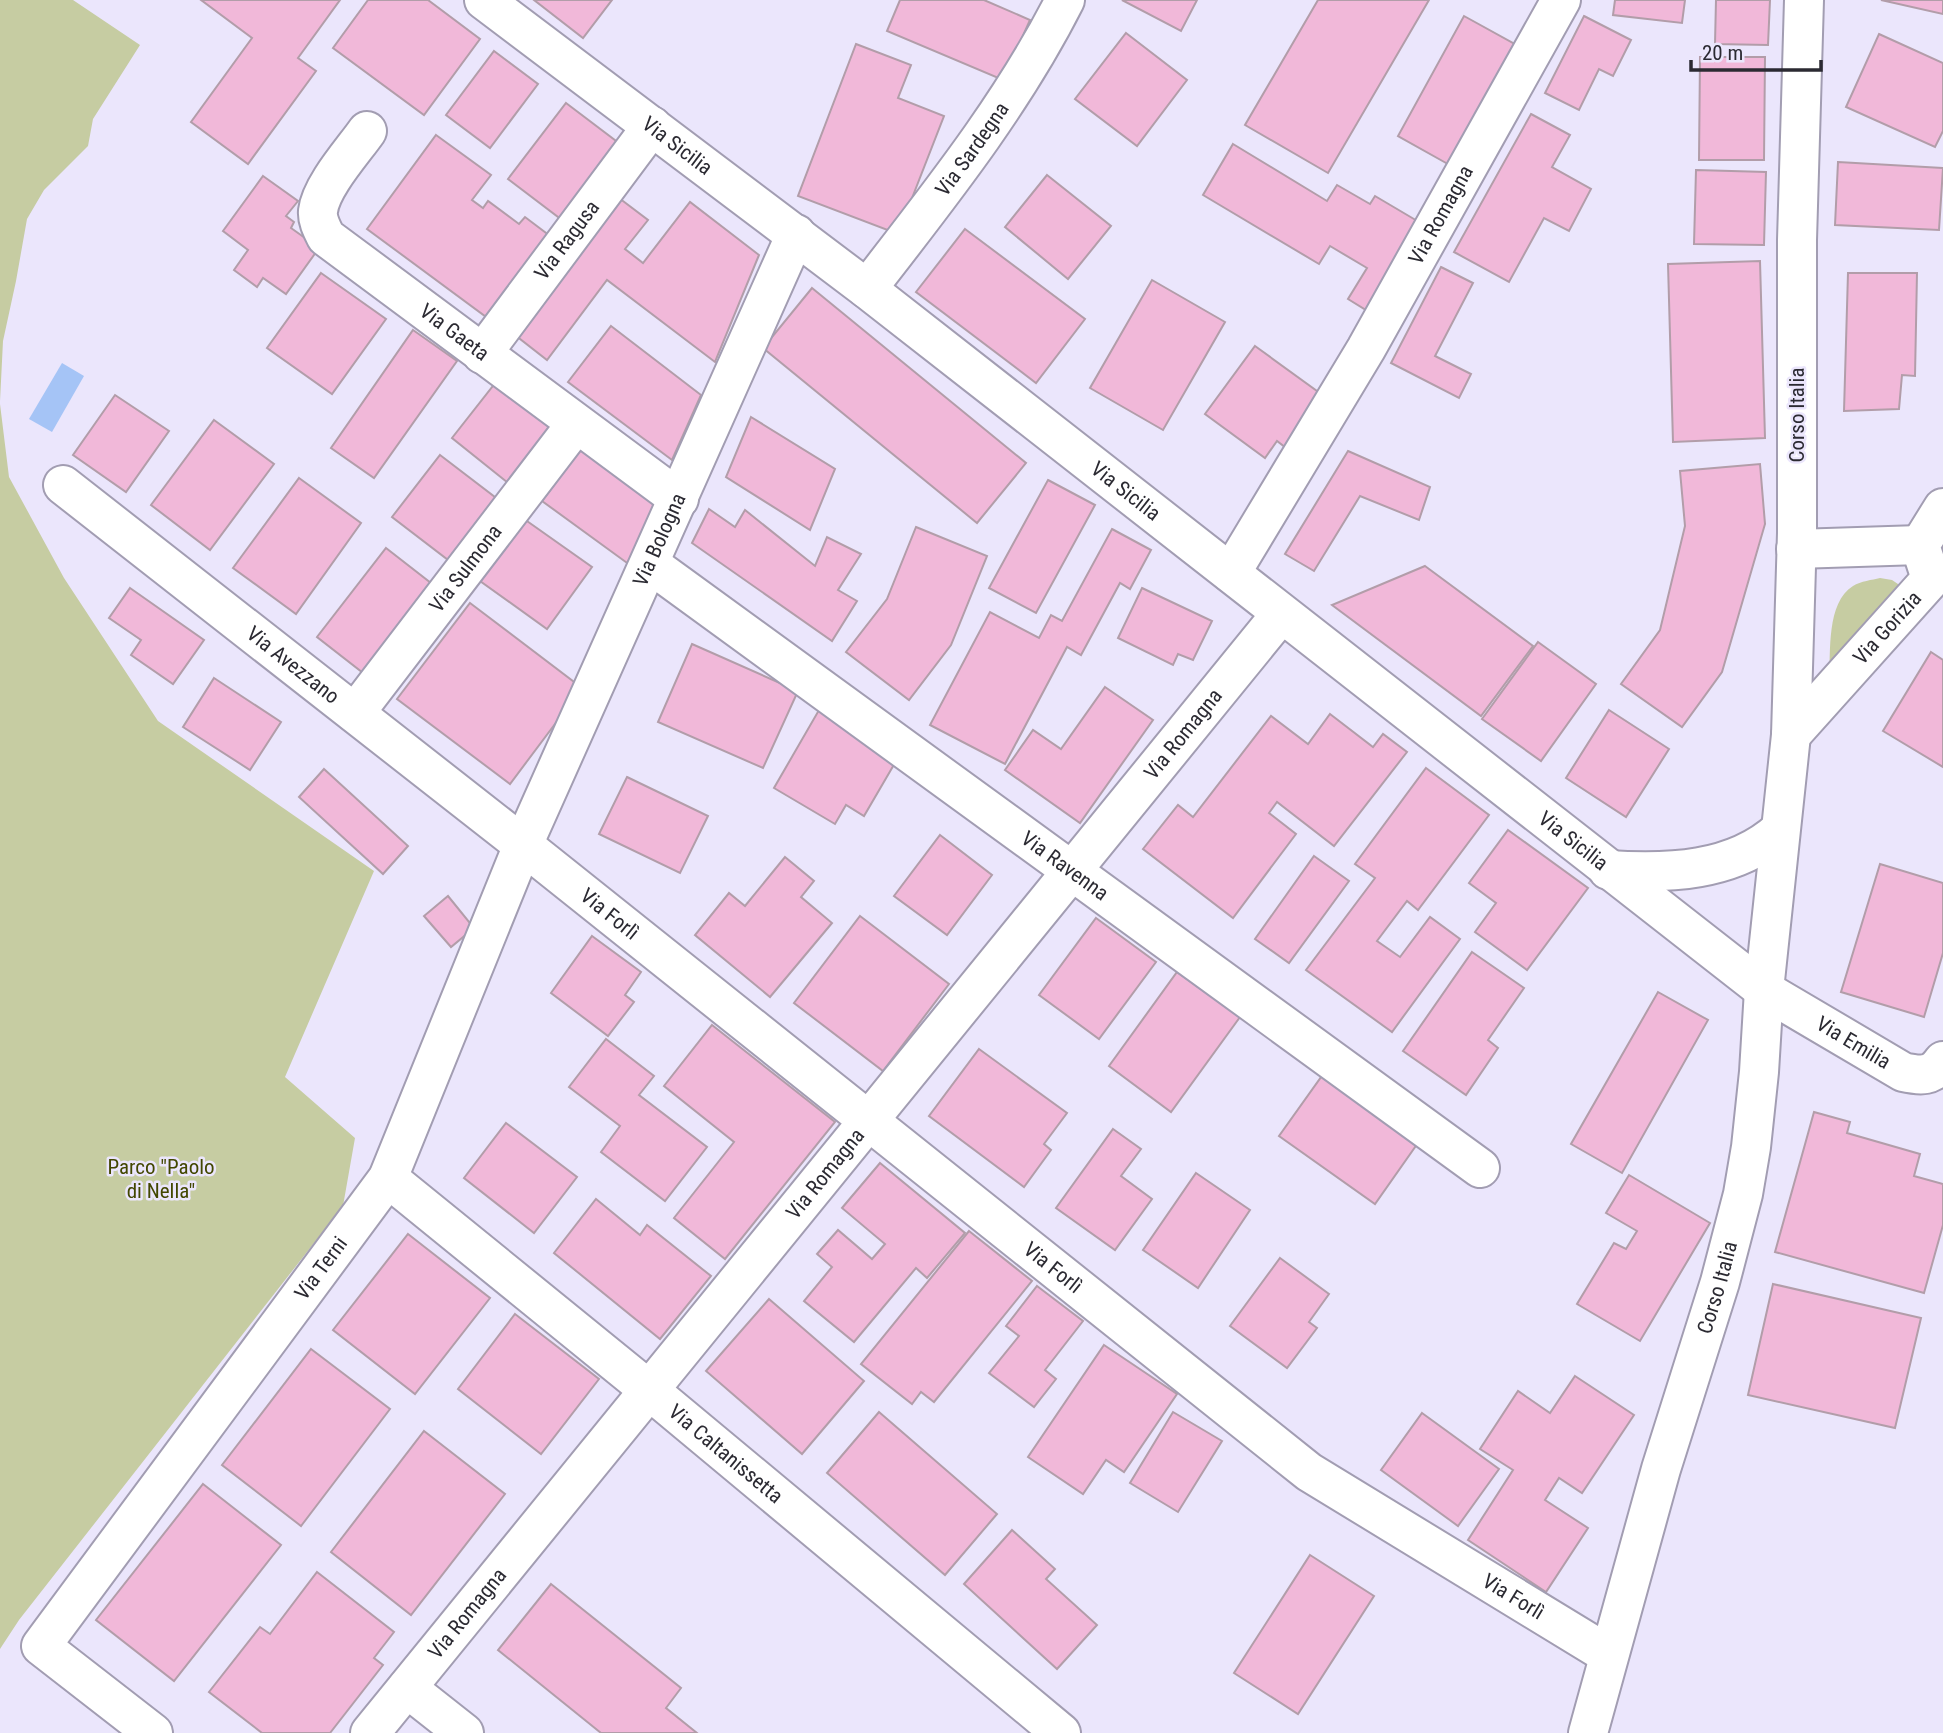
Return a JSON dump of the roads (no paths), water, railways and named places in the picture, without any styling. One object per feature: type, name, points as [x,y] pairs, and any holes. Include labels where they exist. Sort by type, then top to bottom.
[{"type":"street","name":"Via Sicilia","points":[[484,0],[796,234],[1764,990]]},
{"type":"street","name":"Via Sardegna","points":[[867,289],[961,168],[1035,55],[1065,0]]},
{"type":"street","name":"Via Romagna","points":[[1231,573],[1366,349],[1560,0]]},
{"type":"street","name":"Corso Italia","points":[[1588,1733],[1661,1469],[1711,1313],[1735,1226],[1751,1147],[1764,990],[1791,735],[1796,549],[1797,240],[1804,0]]},
{"type":"street","name":"Via Ragusa","points":[[482,354],[652,126]]},
{"type":"street","name":"Via Gaeta","points":[[367,131],[333,179],[318,211],[321,228],[334,244],[679,499]]},
{"type":"street","name":"Via Bologna","points":[[523,845],[796,234]]},
{"type":"street","name":"Via Sulmona","points":[[355,713],[576,424]]},
{"type":"street","name":"Via Avezzano","points":[[64,485],[523,845]]},
{"type":"street","name":"Via Gorizia","points":[[1791,735],[1931,571],[1943,508]]},
{"type":"street","points":[[1796,549],[1931,571]]},
{"type":"street","name":"Via Ravenna","points":[[650,564],[1480,1168]]},
{"type":"street","name":"Via Romagna","points":[[370,1733],[1281,614]]},
{"type":"street","points":[[1608,870],[1670,871],[1717,863],[1747,853],[1780,830]]},
{"type":"street","name":"Via Forlì","points":[[523,845],[1309,1472],[1609,1655]]},
{"type":"street","name":"Via Terni","points":[[153,1733],[41,1646],[388,1178],[523,845]]},
{"type":"street","name":"Via Emilia","points":[[1764,990],[1903,1072],[1920,1076],[1931,1074],[1943,1061]]},
{"type":"street","name":"Via Caltanissetta","points":[[388,1178],[649,1390],[1060,1733]]},
{"type":"street","points":[[407,1688],[464,1733]]},
{"type":"water","points":[[62,363],[84,376],[52,432],[29,419]]},
{"type":"park label","name":"Parco \"Paolo di Nella\"","points":[[161,1179]]}]
